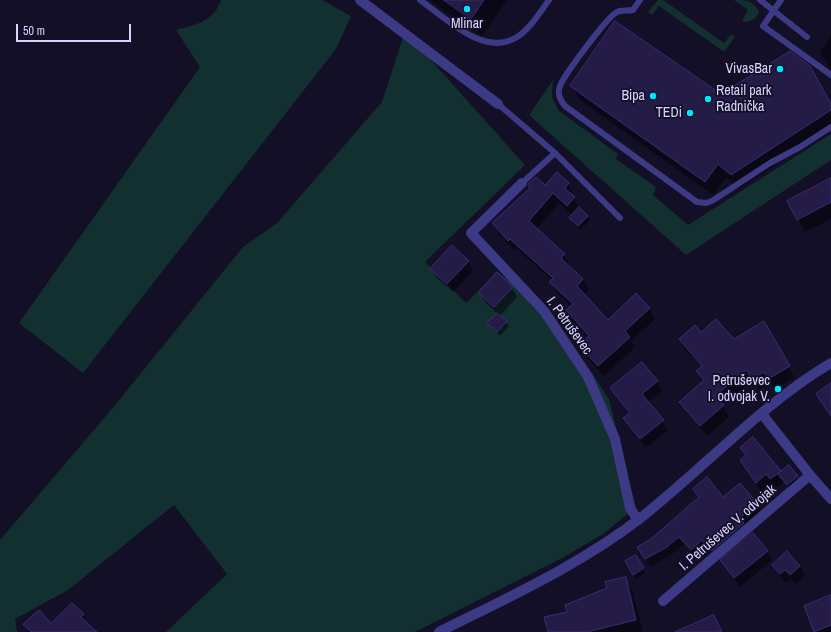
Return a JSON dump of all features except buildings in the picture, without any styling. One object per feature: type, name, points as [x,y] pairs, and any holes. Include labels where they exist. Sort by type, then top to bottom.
[{"type":"street","points":[[360,0],[498,104]]},
{"type":"street","name":"I. Petruševec","points":[[522,183],[471,233],[544,311],[588,377],[615,439],[630,508],[638,520]]},
{"type":"street","points":[[439,632],[569,566],[638,520],[762,414],[792,390],[831,363]]},
{"type":"street","points":[[762,414],[810,476],[831,499]]},
{"type":"street","name":"I. Petruševec V. odvojak","points":[[663,601],[810,476]]},
{"type":"lane","points":[[420,0],[480,41],[498,44],[518,36],[549,0]]},
{"type":"lane","points":[[640,0],[633,10],[617,12],[609,20],[565,78],[560,87],[561,101],[565,106],[697,202],[706,203],[712,201],[770,163],[800,147],[831,127]]},
{"type":"lane","points":[[760,0],[807,37]]},
{"type":"lane","points":[[781,0],[762,26],[831,75]]},
{"type":"lane","points":[[498,104],[555,153],[620,218]]},
{"type":"lane","points":[[522,183],[555,153]]},
{"type":"green space","points":[[221,0],[322,0],[351,16],[336,49],[83,373],[19,323],[200,67],[176,30],[197,24],[209,17],[214,13]]},
{"type":"green space","points":[[658,0],[663,0],[724,43],[731,34],[735,37],[724,52],[659,6],[652,15],[648,12]]},
{"type":"green space","points":[[734,0],[745,1],[755,5],[759,12],[755,19],[746,22],[742,20],[748,10]]},
{"type":"green space","points":[[405,31],[525,165],[425,262],[466,303],[497,272],[549,309],[609,399],[636,507],[603,534],[564,557],[415,632],[166,632],[227,574],[174,505],[68,590],[15,619],[17,632],[0,632],[0,540],[116,404],[243,247],[277,223],[382,102]]},
{"type":"green space","points":[[553,80],[552,97],[558,110],[618,154],[616,159],[656,187],[653,195],[688,225],[831,134],[831,160],[686,255],[529,115]]},
{"type":"place","name":"Mlinar","points":[[467,9]]},
{"type":"place","name":"VivasBar","points":[[780,69]]},
{"type":"place","name":"Bipa","points":[[653,96]]},
{"type":"place","name":"Retail park Radnička","points":[[708,99]]},
{"type":"place","name":"TEDi","points":[[690,113]]},
{"type":"place","name":"Petruševec I. odvojak V.","points":[[778,389]]}]
